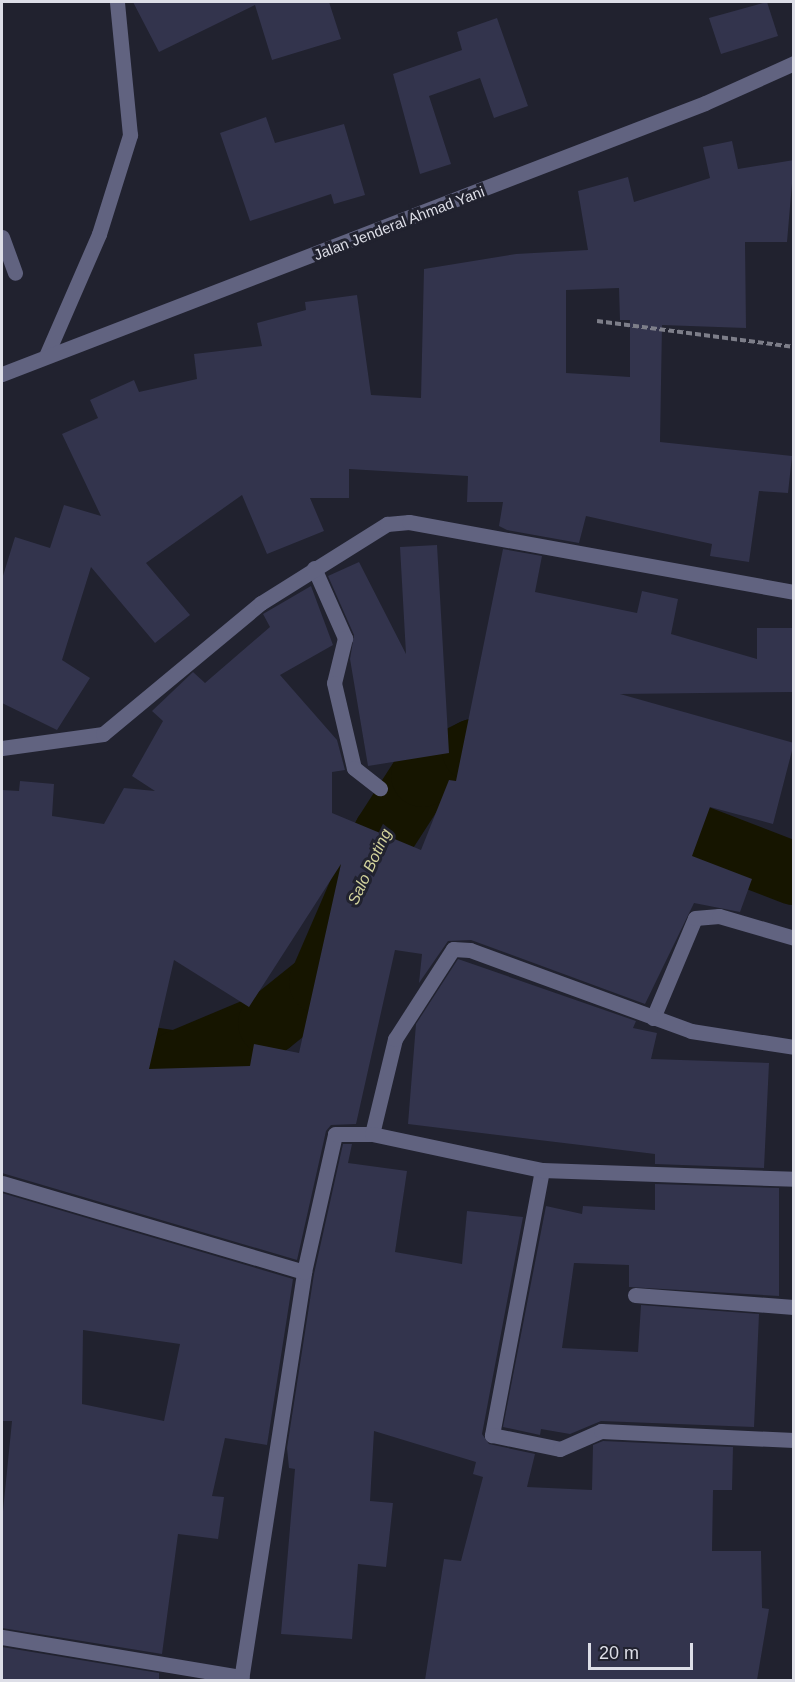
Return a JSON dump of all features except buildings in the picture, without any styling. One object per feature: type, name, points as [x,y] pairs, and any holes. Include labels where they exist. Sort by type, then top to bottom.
[{"type":"street","points":[[46,356],[99,234],[130,135],[117,2]]},
{"type":"street","name":"Jalan Jenderal Ahmad Yani","points":[[2,374],[531,171],[794,63]]},
{"type":"street","points":[[2,237],[15,273]]},
{"type":"street","points":[[2,748],[103,734],[261,603],[367,532],[410,522],[794,592]]},
{"type":"street","points":[[314,568],[345,638],[334,683],[354,768],[380,788]]},
{"type":"street","points":[[653,1018],[695,918],[719,916],[794,938]]},
{"type":"street","points":[[372,1134],[395,1039],[453,949],[470,950],[691,1032],[794,1047]]},
{"type":"street","points":[[2,1637],[241,1679],[304,1272],[330,1143],[335,1134],[372,1134],[542,1170],[794,1179]]},
{"type":"street","points":[[542,1170],[492,1435],[560,1449],[601,1431],[794,1440]]},
{"type":"street","points":[[2,1183],[304,1272]]},
{"type":"street","points":[[635,1295],[794,1307]]},
{"type":"path","points":[[597,321],[794,347]]},
{"type":"waterway","name":"Salo Boting","points":[[2,1024],[66,1045],[176,1062],[269,1023],[320,982],[384,834],[422,775],[473,750],[794,873]]}]
